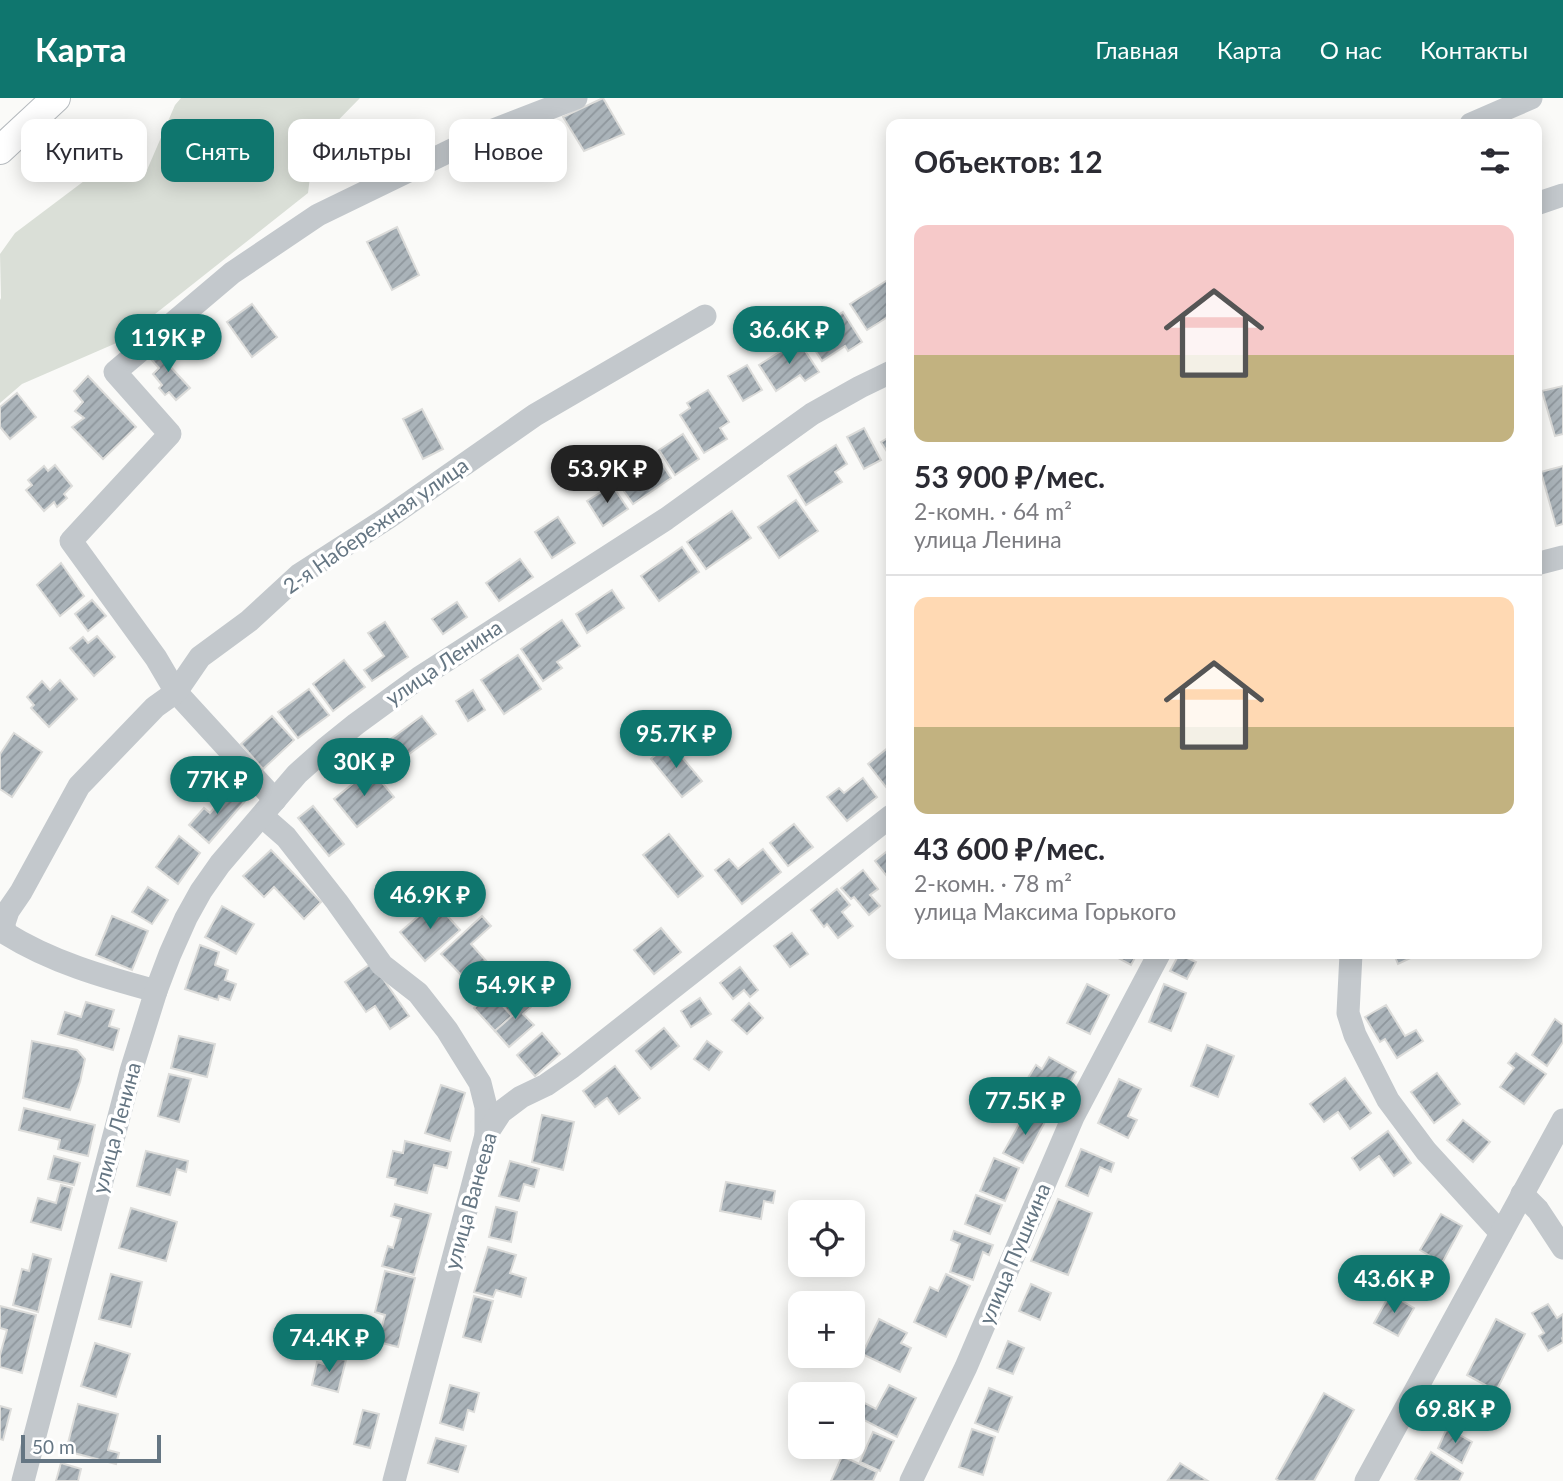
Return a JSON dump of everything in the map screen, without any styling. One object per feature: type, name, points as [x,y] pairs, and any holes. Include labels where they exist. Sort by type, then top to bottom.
[{"type":"main road","points":[[0,150],[56,98]]},
{"type":"street","points":[[521,1097],[503,1100],[489,1092],[480,1083],[447,1030],[418,992],[382,965],[268,808],[176,692],[156,659],[71,541],[170,434],[115,372],[232,273],[318,215],[491,131],[576,98]]},
{"type":"street","points":[[1483,119],[1531,98]]},
{"type":"street","points":[[1542,202],[1563,195]]},
{"type":"street","name":"2-я Набережная улица","points":[[156,991],[58,961],[5,933],[4,923],[8,911],[79,786],[155,707],[176,692],[200,657],[248,621],[299,575],[389,517],[535,415],[705,316]]},
{"type":"street","name":"улица Ленина","points":[[23,1481],[131,1071],[156,991],[186,918],[220,864],[298,774],[325,749],[419,678],[666,519],[812,414],[886,374]]},
{"type":"street","points":[[1542,562],[1563,557]]},
{"type":"street","name":"улица Ванеева","points":[[394,1481],[486,1135],[496,1118],[521,1097],[546,1085],[572,1067],[886,820]]},
{"type":"street","name":"улица Пушкина","points":[[911,1481],[966,1367],[1073,1117],[1156,959]]},
{"type":"street","points":[[1352,959],[1348,1013],[1355,1035],[1388,1100],[1426,1151],[1501,1233]]},
{"type":"street","points":[[480,1083],[486,1107],[486,1135]]},
{"type":"street","points":[[1366,1481],[1563,1120]]},
{"type":"street","points":[[1522,1194],[1538,1210],[1563,1248]]},
{"type":"shaded area","points":[[181,98],[360,98],[339,119],[288,119],[288,182],[309,182],[308,193],[121,341],[22,384],[0,403],[0,254],[15,233],[83,182],[147,182],[147,170],[161,138],[161,182],[274,182],[274,119],[169,119]]},
{"type":"building","points":[[603,98],[624,134],[584,151],[567,123],[567,119],[563,117]]},
{"type":"building","points":[[397,227],[419,275],[392,290],[367,242]]},
{"type":"building","points":[[886,281],[886,318],[867,330],[850,304]]},
{"type":"building","points":[[252,304],[277,337],[252,357],[227,322]]},
{"type":"building","points":[[843,312],[862,342],[848,351],[845,346],[822,361],[806,336]]},
{"type":"building","points":[[798,340],[819,372],[805,381],[800,375],[776,391],[759,365]]},
{"type":"building","points":[[166,344],[175,355],[166,362],[190,388],[176,400],[169,392],[165,395],[159,388],[162,385],[153,374],[159,368],[150,358]]},
{"type":"building","points":[[747,365],[762,390],[743,401],[728,376]]},
{"type":"building","points":[[88,376],[136,427],[103,459],[72,427],[84,418],[75,411],[83,402],[74,391]]},
{"type":"building","points":[[1563,386],[1563,434],[1555,436],[1542,391]]},
{"type":"building","points":[[708,390],[729,422],[720,428],[727,439],[704,453],[680,415],[690,408],[687,403]]},
{"type":"building","points":[[17,393],[36,417],[10,439],[0,427],[0,407]]},
{"type":"building","points":[[422,409],[443,449],[423,459],[403,419]]},
{"type":"building","points":[[864,428],[881,460],[864,469],[847,437]]},
{"type":"building","points":[[683,434],[699,459],[675,475],[659,450]]},
{"type":"building","points":[[836,445],[847,464],[835,472],[842,482],[806,505],[788,476]]},
{"type":"building","points":[[658,458],[671,478],[633,504],[619,484]]},
{"type":"building","points":[[55,465],[72,486],[64,494],[67,498],[57,507],[54,502],[44,511],[26,490],[32,485],[28,480],[44,466],[48,471]]},
{"type":"building","points":[[1563,466],[1563,524],[1556,526],[1542,472]]},
{"type":"building","points":[[612,485],[628,509],[603,526],[587,501]]},
{"type":"building","points":[[796,500],[818,531],[779,558],[758,527]]},
{"type":"building","points":[[732,511],[751,538],[706,569],[687,542]]},
{"type":"building","points":[[558,517],[575,543],[552,558],[535,532]]},
{"type":"building","points":[[682,547],[699,572],[659,601],[641,576]]},
{"type":"building","points":[[520,559],[533,577],[499,601],[486,583]]},
{"type":"building","points":[[61,563],[84,596],[60,616],[37,585]]},
{"type":"building","points":[[612,590],[624,608],[587,633],[576,614]]},
{"type":"building","points":[[92,600],[106,616],[88,631],[75,614]]},
{"type":"building","points":[[457,602],[467,617],[443,634],[432,619]]},
{"type":"building","points":[[562,620],[580,646],[557,662],[562,668],[543,681],[521,649]]},
{"type":"building","points":[[385,622],[408,657],[372,681],[364,670],[384,656],[368,633]]},
{"type":"building","points":[[97,636],[115,657],[94,676],[70,648],[83,637],[88,643]]},
{"type":"building","points":[[518,655],[541,689],[504,714],[481,680]]},
{"type":"building","points":[[344,660],[365,687],[333,711],[313,684]]},
{"type":"building","points":[[60,680],[77,699],[49,727],[31,708],[34,705],[27,697],[42,681],[50,690]]},
{"type":"building","points":[[309,689],[329,715],[298,738],[278,712]]},
{"type":"building","points":[[473,690],[485,710],[468,721],[456,701]]},
{"type":"building","points":[[272,716],[294,740],[263,769],[241,744]]},
{"type":"building","points":[[422,716],[436,734],[401,760],[388,741]]},
{"type":"building","points":[[14,733],[42,752],[12,797],[0,789],[0,754]]},
{"type":"building","points":[[670,743],[702,781],[682,797],[651,759]]},
{"type":"building","points":[[886,749],[886,787],[868,764]]},
{"type":"building","points":[[371,769],[394,797],[357,827],[334,799]]},
{"type":"building","points":[[863,778],[877,797],[847,821],[827,797],[839,788],[844,793]]},
{"type":"building","points":[[231,789],[245,801],[209,843],[189,825],[204,808],[210,813]]},
{"type":"building","points":[[313,806],[344,844],[329,856],[298,818]]},
{"type":"building","points":[[794,824],[813,847],[788,866],[770,843]]},
{"type":"building","points":[[669,834],[703,876],[678,897],[643,855]]},
{"type":"building","points":[[179,836],[200,853],[178,884],[156,867]]},
{"type":"building","points":[[763,849],[781,872],[742,904],[715,870],[729,859],[738,869]]},
{"type":"building","points":[[271,850],[321,902],[304,919],[274,887],[264,897],[243,876]]},
{"type":"building","points":[[886,852],[886,875],[875,861]]},
{"type":"building","points":[[863,870],[878,889],[870,895],[880,906],[869,915],[854,897],[851,899],[841,888]]},
{"type":"building","points":[[148,887],[168,900],[152,924],[132,912]]},
{"type":"building","points":[[837,889],[850,905],[842,912],[853,926],[838,938],[827,924],[824,927],[811,910]]},
{"type":"building","points":[[435,902],[460,930],[425,961],[400,932]]},
{"type":"building","points":[[222,906],[254,924],[236,954],[205,937]]},
{"type":"building","points":[[112,916],[148,931],[132,970],[96,955]]},
{"type":"building","points":[[482,916],[491,926],[471,944],[488,963],[468,982],[441,954]]},
{"type":"building","points":[[661,928],[681,952],[654,974],[634,950]]},
{"type":"building","points":[[792,933],[808,954],[790,967],[774,946]]},
{"type":"building","points":[[200,945],[219,952],[215,965],[228,970],[225,980],[236,984],[230,1000],[219,996],[218,1000],[185,989]]},
{"type":"building","points":[[1120,959],[1134,959],[1131,965]]},
{"type":"building","points":[[1176,959],[1196,962],[1187,979],[1170,971]]},
{"type":"building","points":[[1396,959],[1408,959],[1398,964]]},
{"type":"building","points":[[372,963],[409,1016],[390,1029],[375,1006],[366,1012],[345,982]]},
{"type":"building","points":[[740,967],[758,990],[750,997],[744,990],[733,999],[720,983]]},
{"type":"building","points":[[1087,984],[1109,995],[1090,1034],[1067,1023]]},
{"type":"building","points":[[1164,984],[1186,993],[1171,1031],[1149,1022]]},
{"type":"building","points":[[491,993],[512,1016],[495,1031],[474,1008]]},
{"type":"building","points":[[520,993],[532,1006],[523,1014],[534,1025],[509,1047],[495,1031],[512,1016],[504,1007]]},
{"type":"building","points":[[700,998],[711,1014],[691,1027],[681,1011]]},
{"type":"building","points":[[86,1002],[114,1010],[109,1026],[119,1029],[113,1050],[58,1034],[65,1012],[81,1017]]},
{"type":"building","points":[[749,1003],[763,1018],[747,1034],[732,1020]]},
{"type":"building","points":[[1386,1005],[1405,1036],[1416,1030],[1423,1041],[1397,1058],[1385,1039],[1380,1042],[1365,1017]]},
{"type":"building","points":[[1555,1019],[1563,1025],[1563,1042],[1547,1066],[1532,1055]]},
{"type":"building","points":[[664,1028],[679,1046],[651,1069],[636,1051]]},
{"type":"building","points":[[542,1033],[560,1054],[535,1076],[517,1055]]},
{"type":"building","points":[[179,1036],[215,1044],[207,1077],[171,1068]]},
{"type":"building","points":[[32,1041],[77,1050],[85,1059],[70,1110],[23,1098]]},
{"type":"building","points":[[707,1041],[722,1052],[709,1070],[694,1059]]},
{"type":"building","points":[[1207,1045],[1234,1056],[1218,1097],[1191,1086]]},
{"type":"building","points":[[1516,1053],[1546,1074],[1524,1104],[1500,1087],[1514,1068],[1508,1063]]},
{"type":"building","points":[[1049,1057],[1076,1072],[1054,1111],[1020,1091],[1036,1065],[1042,1069]]},
{"type":"building","points":[[615,1066],[640,1098],[619,1114],[607,1098],[595,1107],[583,1091]]},
{"type":"building","points":[[1437,1073],[1460,1104],[1434,1123],[1411,1092]]},
{"type":"building","points":[[169,1074],[191,1079],[179,1122],[158,1116]]},
{"type":"building","points":[[1345,1078],[1371,1113],[1350,1129],[1338,1112],[1324,1122],[1310,1104]]},
{"type":"building","points":[[1119,1079],[1141,1089],[1128,1116],[1137,1120],[1128,1138],[1098,1123]]},
{"type":"building","points":[[441,1085],[465,1093],[450,1141],[425,1133]]},
{"type":"building","points":[[24,1108],[95,1125],[88,1156],[58,1149],[60,1140],[19,1130]]},
{"type":"building","points":[[1027,1110],[1046,1120],[1023,1163],[1003,1153]]},
{"type":"building","points":[[542,1115],[574,1122],[563,1170],[532,1162]]},
{"type":"building","points":[[1463,1120],[1490,1142],[1473,1162],[1447,1140]]},
{"type":"building","points":[[1388,1131],[1411,1163],[1394,1176],[1379,1156],[1360,1170],[1352,1158]]},
{"type":"building","points":[[405,1141],[451,1152],[447,1168],[434,1165],[427,1193],[395,1185],[396,1179],[387,1177],[393,1151],[403,1153]]},
{"type":"building","points":[[1081,1149],[1114,1163],[1111,1172],[1100,1167],[1088,1196],[1066,1186]]},
{"type":"building","points":[[146,1151],[188,1161],[186,1172],[177,1169],[170,1195],[137,1186]]},
{"type":"building","points":[[54,1156],[80,1163],[74,1185],[48,1179]]},
{"type":"building","points":[[994,1158],[1019,1168],[1005,1201],[980,1191]]},
{"type":"building","points":[[510,1161],[539,1169],[534,1187],[524,1184],[519,1201],[499,1196]]},
{"type":"building","points":[[726,1182],[775,1191],[773,1203],[764,1201],[761,1219],[720,1211]]},
{"type":"building","points":[[61,1185],[72,1188],[61,1230],[31,1222],[38,1198],[56,1203]]},
{"type":"building","points":[[976,1195],[1002,1205],[990,1234],[965,1224]]},
{"type":"building","points":[[1058,1199],[1092,1213],[1068,1275],[1031,1261]]},
{"type":"building","points":[[395,1204],[431,1214],[414,1275],[382,1266],[388,1246],[393,1248],[401,1219],[391,1216]]},
{"type":"building","points":[[496,1207],[517,1212],[511,1242],[489,1237]]},
{"type":"building","points":[[131,1208],[177,1222],[166,1261],[119,1248]]},
{"type":"building","points":[[1441,1214],[1462,1226],[1442,1263],[1420,1250]]},
{"type":"building","points":[[954,1231],[993,1245],[989,1255],[983,1252],[973,1280],[950,1272],[960,1244],[951,1240]]},
{"type":"building","points":[[488,1247],[516,1255],[510,1273],[526,1278],[521,1297],[496,1290],[493,1297],[474,1292]]},
{"type":"building","points":[[33,1254],[51,1259],[38,1312],[13,1305],[22,1269],[29,1271]]},
{"type":"building","points":[[385,1271],[415,1278],[398,1347],[378,1342],[385,1315],[375,1312]]},
{"type":"building","points":[[111,1274],[142,1282],[131,1327],[99,1319]]},
{"type":"building","points":[[946,1274],[970,1286],[946,1337],[914,1322],[930,1287],[938,1291]]},
{"type":"building","points":[[1031,1284],[1051,1293],[1040,1320],[1019,1311]]},
{"type":"building","points":[[1390,1294],[1414,1308],[1398,1336],[1374,1323]]},
{"type":"building","points":[[474,1296],[493,1301],[481,1342],[463,1337]]},
{"type":"building","points":[[1548,1304],[1557,1318],[1563,1314],[1563,1342],[1548,1351],[1539,1336],[1544,1333],[1532,1313]]},
{"type":"building","points":[[0,1306],[36,1315],[22,1373],[0,1367],[0,1355],[7,1330],[0,1328]]},
{"type":"building","points":[[879,1319],[907,1333],[901,1343],[911,1348],[900,1372],[865,1355],[865,1348]]},
{"type":"building","points":[[1496,1319],[1525,1334],[1496,1391],[1467,1375]]},
{"type":"building","points":[[1008,1341],[1024,1348],[1013,1374],[997,1368]]},
{"type":"building","points":[[95,1343],[130,1354],[116,1397],[81,1386]]},
{"type":"building","points":[[329,1356],[346,1360],[338,1392],[312,1385],[317,1362],[327,1365]]},
{"type":"building","points":[[450,1385],[479,1393],[474,1412],[468,1410],[463,1430],[440,1423]]},
{"type":"building","points":[[889,1385],[916,1398],[897,1437],[865,1421],[865,1403],[876,1409]]},
{"type":"building","points":[[989,1388],[1012,1397],[998,1432],[975,1423]]},
{"type":"building","points":[[1464,1391],[1487,1403],[1478,1426],[1452,1413]]},
{"type":"building","points":[[1324,1393],[1354,1410],[1314,1481],[1279,1481],[1276,1479]]},
{"type":"building","points":[[78,1404],[118,1414],[108,1450],[119,1453],[116,1464],[66,1451]]},
{"type":"building","points":[[0,1406],[11,1409],[3,1440],[0,1439]]},
{"type":"building","points":[[363,1410],[379,1414],[370,1448],[354,1444]]},
{"type":"building","points":[[1447,1428],[1472,1442],[1462,1463],[1438,1448]]},
{"type":"building","points":[[972,1429],[995,1437],[983,1475],[959,1467]]},
{"type":"building","points":[[873,1432],[894,1441],[880,1471],[860,1462],[865,1459],[865,1450]]},
{"type":"building","points":[[436,1438],[466,1446],[458,1472],[428,1463]]},
{"type":"building","points":[[1431,1452],[1463,1473],[1459,1481],[1415,1479]]},
{"type":"building","points":[[841,1459],[849,1459],[877,1472],[873,1481],[831,1481]]},
{"type":"building","points":[[61,1463],[81,1469],[78,1481],[56,1481]]},
{"type":"building","points":[[1180,1463],[1208,1481],[1168,1480]]}]
